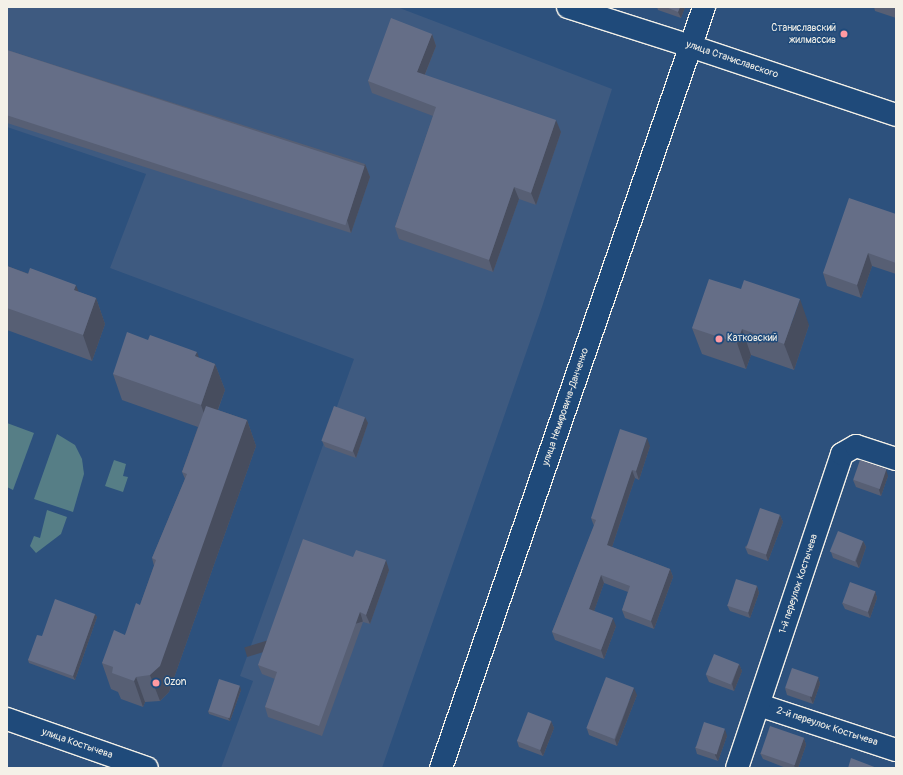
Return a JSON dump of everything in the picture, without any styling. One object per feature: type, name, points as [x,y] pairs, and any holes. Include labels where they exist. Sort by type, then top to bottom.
[{"type":"main road","name":"улица Станиславского","points":[[568,7],[690,46],[896,116]]},
{"type":"main road","name":"улица Немировича-Данченко","points":[[441,768],[704,7]]},
{"type":"main road","name":"1-й переулок Костычева","points":[[737,768],[842,454],[856,446],[896,459]]},
{"type":"main road","name":"2-й переулок Костычева","points":[[759,705],[896,750]]},
{"type":"main road","name":"улица Костычева","points":[[7,719],[109,762],[147,768]]},
{"type":"shaded area","points":[[7,7],[397,7],[612,89],[542,307],[382,768],[221,768],[253,681],[240,676],[354,359],[110,268],[146,174],[7,127]]},
{"type":"green space","points":[[7,423],[34,433],[13,490],[7,487]]},
{"type":"green space","points":[[57,434],[75,445],[82,459],[84,474],[73,512],[34,499]]},
{"type":"green space","points":[[114,460],[126,464],[123,476],[128,477],[123,492],[105,486]]},
{"type":"green space","points":[[47,510],[67,517],[61,534],[36,553],[30,546],[34,536],[40,538]]},
{"type":"building","points":[[666,7],[680,7],[678,12]]},
{"type":"building","points":[[391,18],[432,34],[417,72],[556,120],[531,193],[514,187],[489,260],[395,227],[436,107],[368,81]]},
{"type":"building","points":[[7,50],[365,166],[345,225],[7,115]]},
{"type":"building","points":[[849,198],[896,214],[896,263],[868,253],[857,285],[823,273]]},
{"type":"building","points":[[7,266],[28,274],[30,268],[76,285],[74,290],[96,298],[83,335],[7,308]]},
{"type":"building","points":[[709,279],[741,289],[744,280],[800,299],[784,344],[742,329],[737,343],[692,328]]},
{"type":"building","points":[[127,332],[148,340],[150,335],[197,352],[195,356],[215,364],[201,405],[113,374]]},
{"type":"building","points":[[206,406],[247,420],[160,666],[150,675],[136,677],[134,681],[112,673],[113,667],[102,663],[114,630],[125,635],[136,603],[140,605],[156,560],[152,558],[187,474],[182,472]]},
{"type":"building","points":[[334,406],[365,417],[352,452],[321,441]]},
{"type":"building","points":[[620,429],[647,438],[636,471],[632,470],[607,545],[670,569],[651,621],[622,610],[630,586],[601,575],[589,609],[613,618],[601,650],[552,632],[596,520],[591,518]]},
{"type":"building","points":[[860,460],[886,469],[880,489],[853,480]]},
{"type":"building","points":[[760,508],[780,515],[766,555],[746,548]]},
{"type":"building","points":[[838,531],[863,541],[855,562],[830,551]]},
{"type":"building","points":[[303,539],[353,557],[356,550],[386,560],[366,615],[360,612],[319,726],[265,707],[277,672],[258,665]]},
{"type":"building","points":[[736,579],[757,586],[748,612],[727,606]]},
{"type":"building","points":[[850,582],[875,591],[868,612],[842,603]]},
{"type":"building","points":[[55,599],[95,614],[73,676],[28,660],[37,635],[42,636]]},
{"type":"building","points":[[714,654],[739,664],[731,685],[706,674]]},
{"type":"building","points":[[792,668],[818,677],[812,697],[785,688]]},
{"type":"building","points":[[606,677],[634,688],[614,739],[586,728]]},
{"type":"building","points":[[219,679],[240,686],[229,718],[208,711]]},
{"type":"building","points":[[528,712],[551,721],[540,750],[517,741]]},
{"type":"building","points":[[704,722],[725,729],[717,754],[696,748]]},
{"type":"building","points":[[770,726],[804,738],[795,765],[761,753]]},
{"type":"building","points":[[851,758],[877,768],[848,768]]},
{"type":"place","name":"Станиславский жилмассив","points":[[844,34]]},
{"type":"place","name":"Катковский","points":[[719,339]]},
{"type":"place","name":"Ozon","points":[[156,683]]}]
